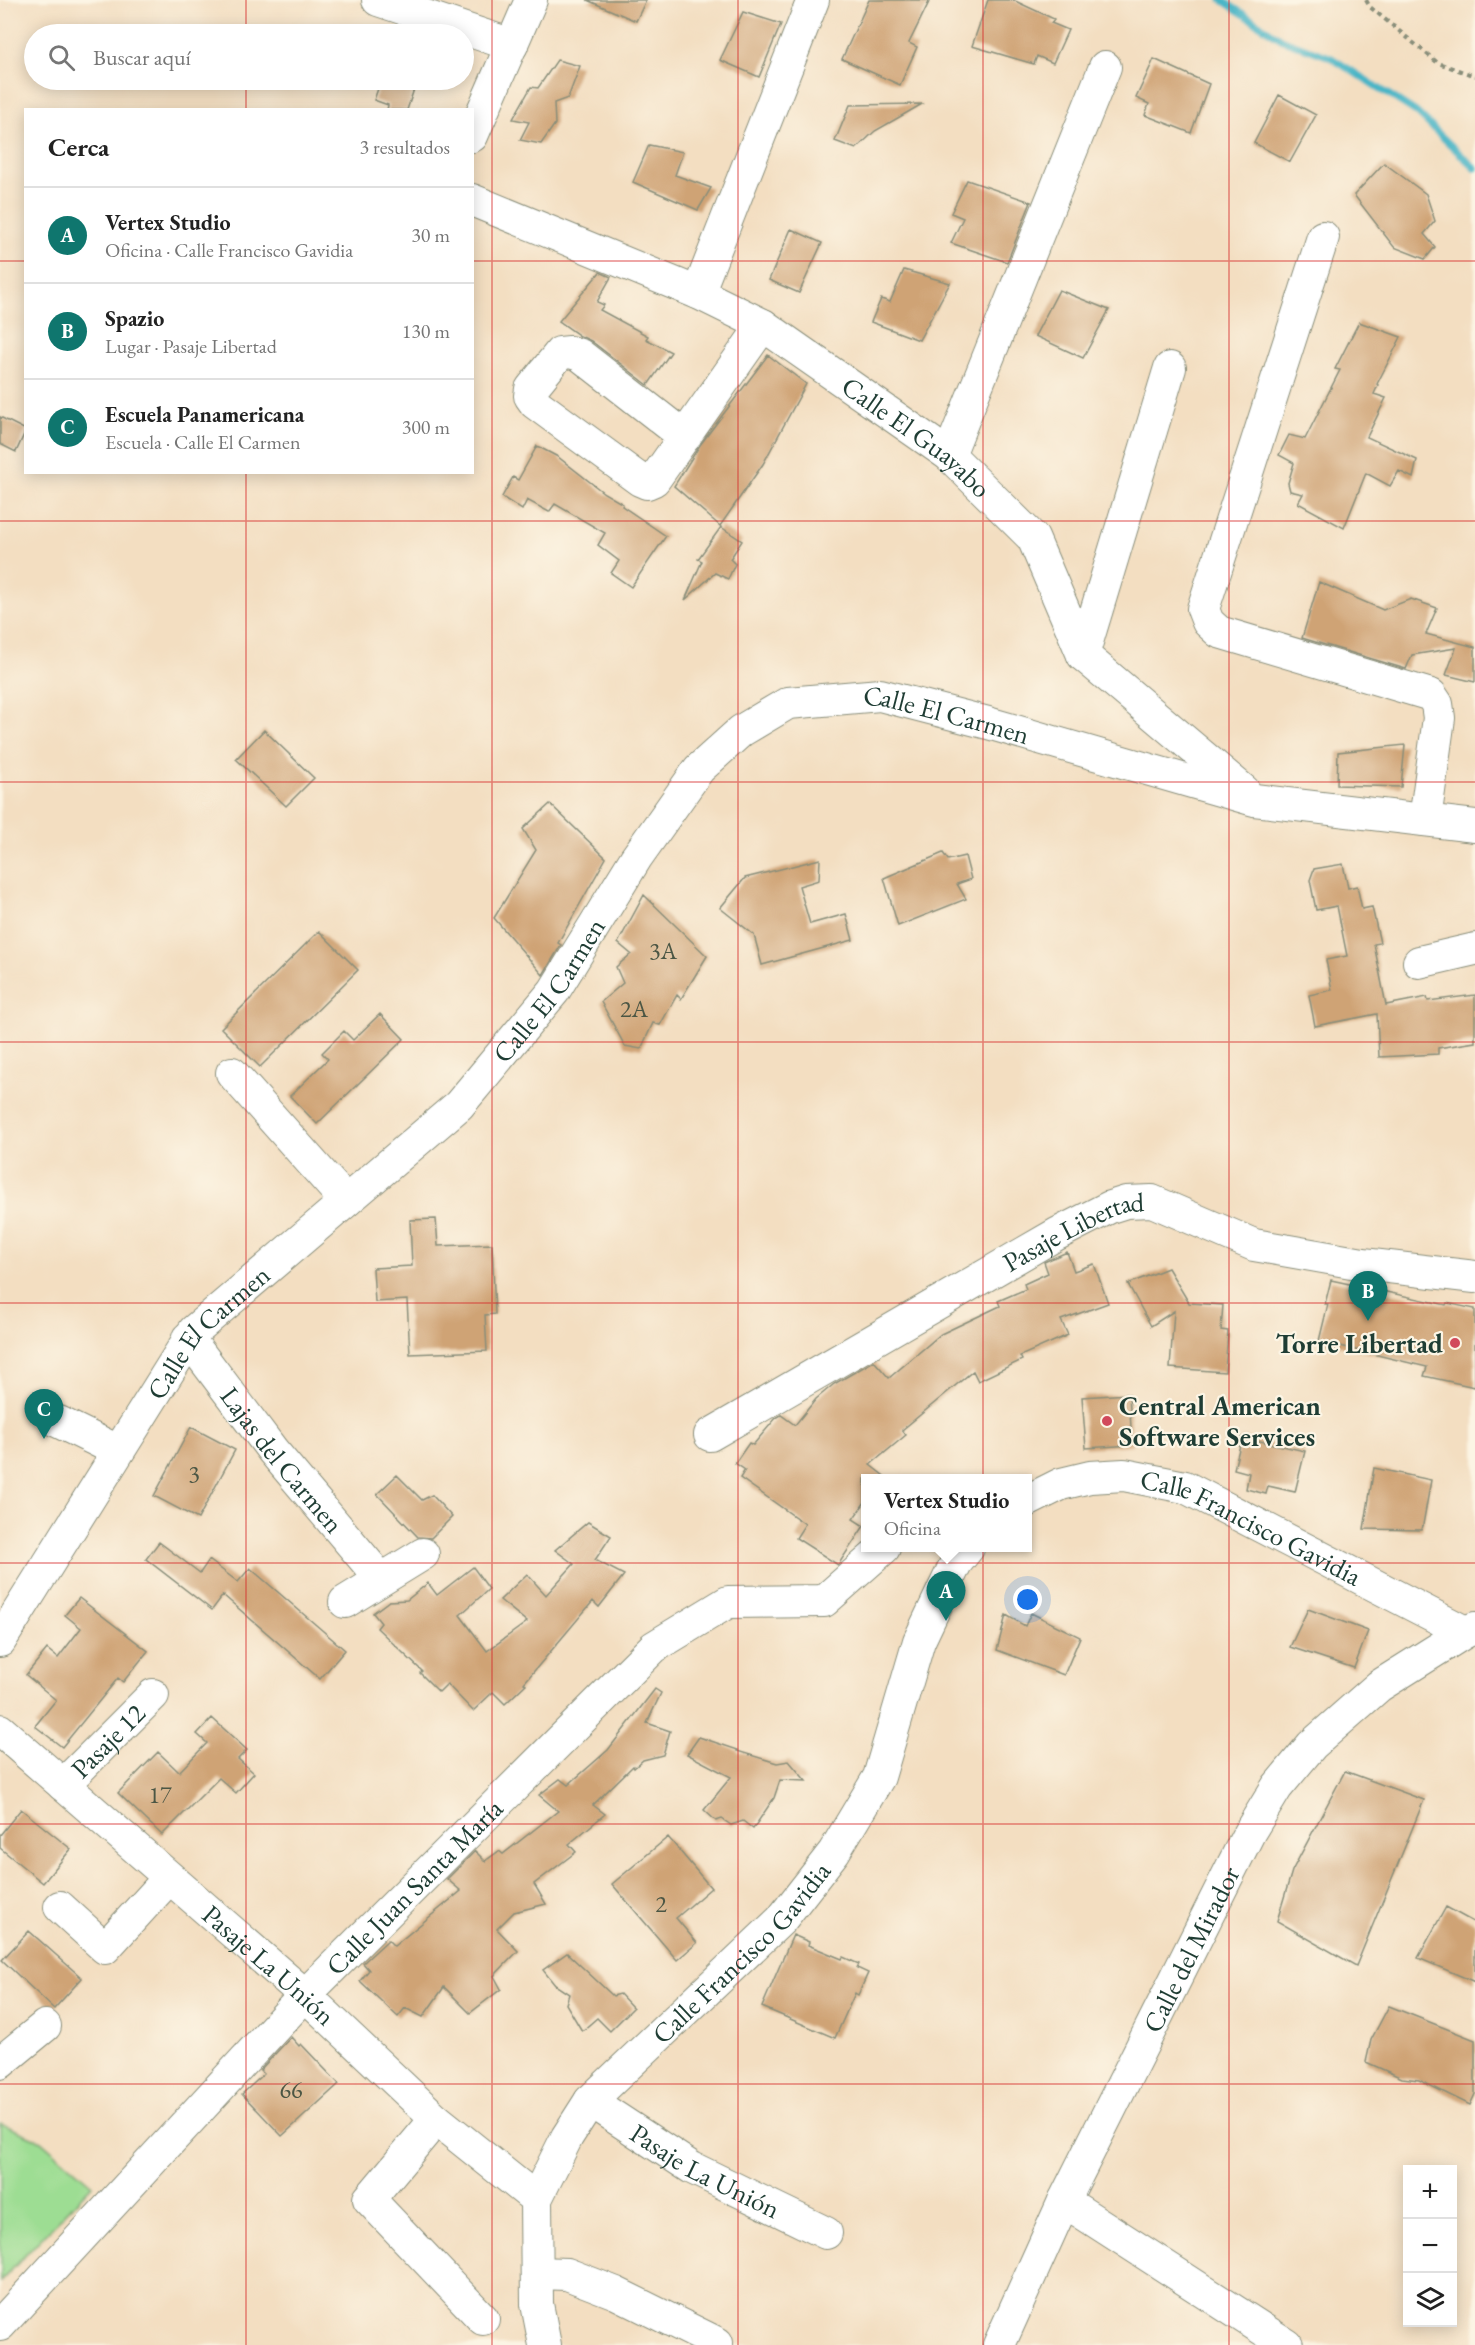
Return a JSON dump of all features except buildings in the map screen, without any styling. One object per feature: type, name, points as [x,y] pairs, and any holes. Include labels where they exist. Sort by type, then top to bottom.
[{"type":"street","points":[[378,0],[449,24]]},
{"type":"street","points":[[474,131],[531,0]]},
{"type":"street","points":[[698,293],[813,0]]},
{"type":"street","points":[[474,32],[512,45]]},
{"type":"street","points":[[949,455],[1105,68]]},
{"type":"street","name":"Calle El Guayabo","points":[[474,201],[698,293],[763,325],[949,455],[1033,538],[1083,655],[1254,800]]},
{"type":"street","points":[[1323,237],[1203,609],[1208,622],[1219,632],[1431,695],[1437,704],[1439,718],[1425,820]]},
{"type":"street","points":[[685,436],[580,355],[570,352],[560,353],[531,389],[530,396],[535,403],[647,483],[654,480],[685,436],[763,325]]},
{"type":"street","points":[[1083,655],[1170,368]]},
{"type":"street","name":"Calle El Carmen","points":[[0,1641],[188,1338],[459,1105],[554,991],[636,858],[699,769],[741,731],[788,702],[880,695],[988,723],[1254,800],[1475,826]]},
{"type":"street","points":[[1419,962],[1475,949]]},
{"type":"street","points":[[232,1073],[346,1201]]},
{"type":"street","name":"Pasaje Libertad","points":[[710,1435],[1057,1234],[1110,1207],[1126,1202],[1152,1201],[1254,1245],[1363,1264],[1475,1277]]},
{"type":"street","name":"Lajas del Carmen","points":[[188,1338],[273,1451],[381,1579]]},
{"type":"street","points":[[59,1422],[118,1451]]},
{"type":"street","name":"Calle Francisco Gavidia","points":[[1032,1498],[1061,1484],[1090,1477],[1124,1475],[1185,1487],[1470,1630]]},
{"type":"street","name":"Calle Juan Santa María","points":[[0,2325],[305,1995],[654,1647],[728,1602],[824,1600],[879,1552]]},
{"type":"street","name":"Calle Francisco Gavidia","points":[[545,2345],[539,2324],[536,2199],[567,2137],[590,2101],[781,1920],[834,1852],[879,1777],[919,1641],[956,1563],[965,1552]]},
{"type":"street","points":[[345,1602],[423,1554]]},
{"type":"street","name":"Calle del Mirador","points":[[999,2345],[1064,2201],[1249,1833],[1277,1787],[1312,1745],[1379,1686],[1470,1630]]},
{"type":"street","name":"Pasaje 12","points":[[63,1785],[153,1695]]},
{"type":"street","name":"Pasaje La Unión","points":[[0,1730],[305,1995],[436,2119],[536,2199]]},
{"type":"street","points":[[60,1906],[105,1948],[169,1878]]},
{"type":"street","points":[[0,2063],[45,2026]]},
{"type":"street","name":"Pasaje La Unión","points":[[590,2101],[693,2168],[826,2233]]},
{"type":"street","points":[[436,2119],[369,2199],[483,2319]]},
{"type":"street","points":[[1064,2201],[1287,2345]]},
{"type":"street","points":[[537,2273],[567,2274],[616,2293],[717,2343]]},
{"type":"path","points":[[1366,0],[1370,7],[1438,63],[1475,76]]},
{"type":"green space","points":[[0,2123],[41,2141],[92,2185],[0,2282]]},
{"type":"waterway","points":[[1222,0],[1283,40],[1330,57],[1416,112],[1475,168]]},
{"type":"place","name":"Spazio","points":[[1368,1321]]},
{"type":"place","name":"Torre Libertad","points":[[1455,1343]]},
{"type":"place","name":"Central American Software Services","points":[[1107,1421]]},
{"type":"place","name":"Escuela Panamericana","points":[[44,1439]]},
{"type":"place","name":"Vertex Studio","points":[[946,1621]]}]
